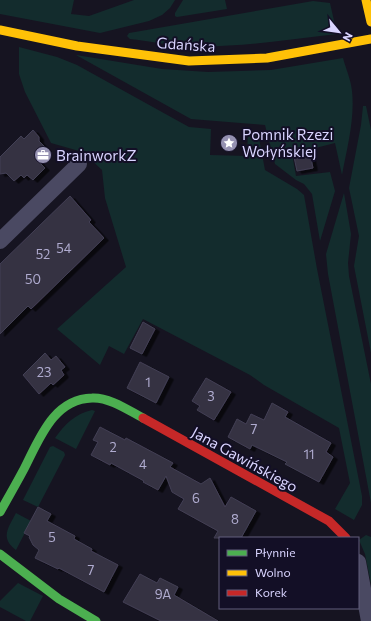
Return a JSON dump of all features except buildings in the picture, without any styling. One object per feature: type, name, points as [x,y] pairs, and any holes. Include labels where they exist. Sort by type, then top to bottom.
[{"type":"main road","points":[[366,0],[371,22]]},
{"type":"main road","name":"Gdańska","points":[[0,30],[77,46],[189,61],[267,58],[371,39]]},
{"type":"main road","name":"Jana Gawińskiego","points":[[0,512],[45,427],[60,410],[69,404],[79,400],[92,398],[127,409],[329,521],[345,537]]},
{"type":"main road","points":[[0,554],[60,599],[96,621]]},
{"type":"street","points":[[0,241],[79,164]]},
{"type":"street","points":[[359,567],[369,621]]},
{"type":"green space","points":[[0,0],[74,0],[71,14],[89,16],[134,0],[175,0],[170,8],[162,15],[149,21],[100,33],[0,14]]},
{"type":"green space","points":[[183,0],[225,0],[227,9],[177,17],[175,16],[175,13]]},
{"type":"green space","points":[[313,1],[330,3],[337,34],[223,46],[185,46],[164,44],[130,39],[127,36],[129,33]]},
{"type":"green space","points":[[19,47],[57,57],[77,65],[189,127],[211,129],[210,155],[247,156],[248,132],[258,133],[265,170],[297,189],[304,195],[317,269],[362,496],[362,505],[354,520],[335,509],[350,483],[339,428],[264,385],[250,375],[143,319],[124,354],[109,346],[100,365],[57,329],[126,267],[105,198],[102,170],[86,155],[79,151],[51,143],[25,92],[19,74]]},
{"type":"green space","points":[[76,55],[162,69],[208,72],[271,70],[343,58],[351,83],[353,102],[350,133],[342,175],[335,143],[292,154],[296,176],[330,172],[335,191],[320,241],[312,194],[304,184],[296,180],[275,164],[265,125],[191,119]]},
{"type":"green space","points":[[363,106],[366,106],[371,130],[371,353],[354,266],[359,236],[349,188],[361,125]]},
{"type":"green space","points":[[344,193],[351,234],[348,263],[349,276],[371,384],[371,503],[328,274],[326,254]]},
{"type":"green space","points":[[92,410],[95,411],[76,449],[55,438],[71,420],[80,414]]},
{"type":"green space","points":[[53,446],[64,452],[65,455],[38,507],[23,500],[50,447]]},
{"type":"green space","points":[[16,513],[31,521],[16,550],[8,541],[7,533]]},
{"type":"green space","points":[[366,535],[371,537],[371,584],[365,554],[359,540]]},
{"type":"green space","points":[[18,583],[43,596],[30,621],[26,621],[0,607],[0,601]]},
{"type":"traffic: fast","points":[[0,512],[42,434],[57,413],[67,405],[78,400],[98,398],[112,402],[143,418]]},
{"type":"traffic: fast","points":[[0,554],[59,599],[96,621]]},
{"type":"traffic: slow","points":[[366,0],[371,22]]},
{"type":"traffic: slow","points":[[0,30],[77,46],[189,61],[267,58],[371,39]]},
{"type":"traffic: jam","points":[[143,418],[329,521],[345,537]]},
{"type":"place","name":"Pomnik Rzezi Wołyńskiej","points":[[229,143]]},
{"type":"place","name":"BrainworkZ","points":[[43,155]]}]
